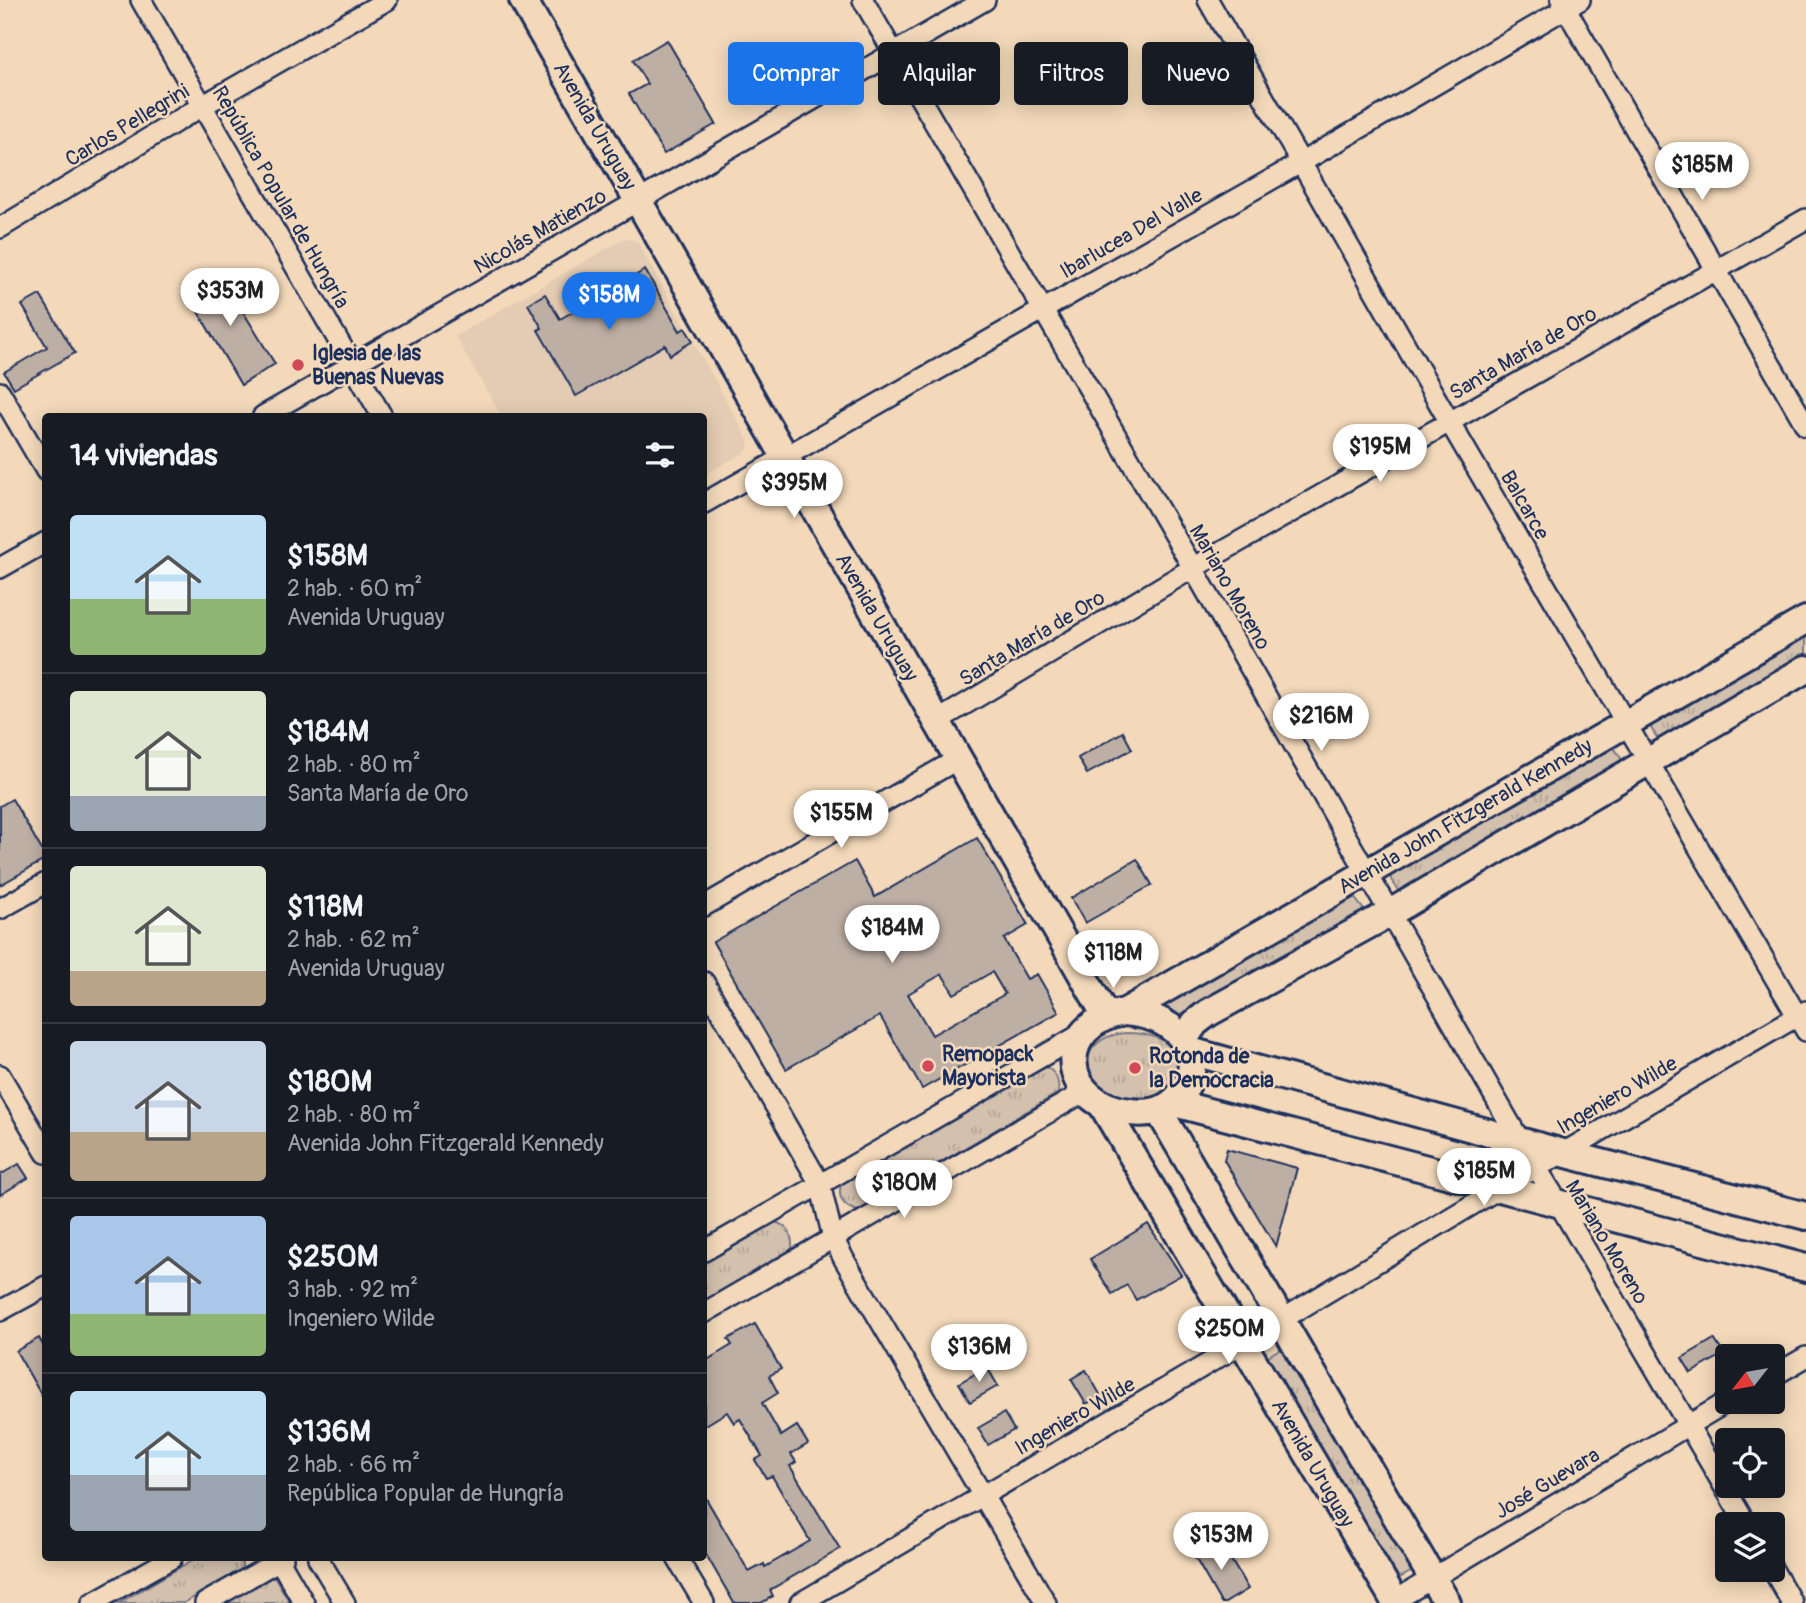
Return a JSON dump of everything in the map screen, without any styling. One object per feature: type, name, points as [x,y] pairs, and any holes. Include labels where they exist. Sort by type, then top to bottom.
[{"type":"street","name":"República Popular de Hungría","points":[[141,0],[380,413]]},
{"type":"street","name":"Carlos Pellegrini","points":[[0,228],[202,106],[387,0]]},
{"type":"street","name":"Avenida Uruguay","points":[[523,0],[958,759],[1115,1014]]},
{"type":"street","name":"Mariano Moreno","points":[[863,0],[887,42]]},
{"type":"street","name":"Nicolás Matienzo","points":[[911,42],[985,0]]},
{"type":"street","name":"Balcarce","points":[[1208,0],[1625,724],[1803,1019]]},
{"type":"street","name":"Ibarlucea Del Valle","points":[[707,501],[1302,162],[1569,3]]},
{"type":"street","points":[[1569,3],[1806,426]]},
{"type":"street","name":"Nicolás Matienzo","points":[[268,413],[878,61]]},
{"type":"street","name":"Mariano Moreno","points":[[924,105],[1193,568],[1520,1141],[1739,1512]]},
{"type":"street","name":"Santa María de Oro","points":[[937,721],[1193,568],[1806,219]]},
{"type":"street","points":[[0,392],[42,464]]},
{"type":"street","points":[[0,568],[42,544]]},
{"type":"street","name":"Avenida John Fitzgerald Kennedy","points":[[1115,1014],[1806,620]]},
{"type":"street","name":"Avenida John Fitzgerald Kennedy","points":[[1187,1045],[1195,1023],[1208,1013],[1390,913],[1806,669]]},
{"type":"street","points":[[707,904],[958,759]]},
{"type":"street","points":[[0,909],[42,885]]},
{"type":"street","points":[[707,987],[820,1184],[833,1238],[845,1261],[1046,1603]]},
{"type":"street","points":[[707,1249],[1083,1033],[1092,1024],[1115,1014],[1142,1014],[1165,1022],[1187,1045],[1563,1153],[1806,1216]]},
{"type":"street","name":"Ingeniero Wilde","points":[[800,1603],[1282,1320],[1500,1188],[1803,1019]]},
{"type":"street","points":[[1083,1033],[1073,1060],[1076,1079],[1093,1099],[1119,1111],[1135,1113],[1166,1107],[1500,1188],[1806,1268]]},
{"type":"street","points":[[1166,1107],[1183,1093],[1189,1082],[1192,1066],[1187,1045]]},
{"type":"street","points":[[0,1075],[42,1146]]},
{"type":"street","name":"Avenida Uruguay","points":[[1093,1099],[1243,1343],[1394,1602]]},
{"type":"street","points":[[707,1311],[833,1238],[1093,1099]]},
{"type":"street","points":[[1166,1107],[1282,1320],[1447,1603]]},
{"type":"street","points":[[0,1311],[42,1288]]},
{"type":"street","points":[[1785,1369],[1806,1357]]},
{"type":"street","name":"José Guevara","points":[[1394,1602],[1715,1409]]},
{"type":"street","points":[[92,1603],[167,1561]]},
{"type":"street","points":[[205,1603],[275,1561]]},
{"type":"street","points":[[282,1561],[304,1603]]},
{"type":"street","points":[[320,1561],[345,1603]]},
{"type":"street","points":[[679,1561],[704,1603]]},
{"type":"street","points":[[1780,1582],[1792,1603]]},
{"type":"shaded area","points":[[625,238],[637,241],[749,441],[747,451],[707,473],[707,413],[499,413],[455,336]]},
{"type":"green space","points":[[1806,629],[1806,660],[1659,741],[1648,723]]},
{"type":"green space","points":[[1613,746],[1624,763],[1400,894],[1389,875],[1392,870]]},
{"type":"green space","points":[[1352,894],[1363,909],[1362,918],[1181,1024],[1156,1008]]},
{"type":"green space","points":[[1125,1033],[1159,1038],[1173,1047],[1180,1063],[1176,1085],[1155,1099],[1137,1101],[1102,1093],[1091,1077],[1088,1065],[1091,1050],[1102,1040]]},
{"type":"green space","points":[[1041,1065],[1055,1075],[1058,1093],[858,1211],[842,1201],[842,1182]]},
{"type":"green space","points":[[775,1222],[789,1232],[792,1239],[792,1249],[707,1300],[707,1261]]},
{"type":"green space","points":[[1282,1348],[1286,1350],[1414,1570],[1396,1580],[1266,1357]]},
{"type":"green space","points":[[191,1561],[242,1561],[242,1569],[184,1603],[119,1603]]},
{"type":"green space","points":[[273,1574],[290,1603],[224,1603]]},
{"type":"building","points":[[667,40],[716,124],[664,154],[629,94],[647,84],[633,60]]},
{"type":"building","points":[[645,270],[680,331],[685,328],[693,341],[670,355],[665,345],[576,396],[538,330],[542,328],[528,304],[545,294],[560,319]]},
{"type":"building","points":[[219,272],[275,364],[241,385],[186,291]]},
{"type":"building","points":[[40,295],[75,353],[14,388],[4,372],[47,347],[22,305]]},
{"type":"building","points":[[1123,732],[1132,749],[1087,774],[1078,758]]},
{"type":"building","points":[[12,799],[42,850],[42,861],[0,885],[0,806]]},
{"type":"building","points":[[977,838],[1028,925],[1004,939],[1027,979],[1037,974],[1059,1012],[922,1089],[880,1016],[786,1069],[713,942],[855,861],[875,897]],"holes":[[[992,972],[1005,994],[932,1035],[908,994],[942,974],[954,994]]]},
{"type":"building","points":[[1137,859],[1152,885],[1085,923],[1071,898]]},
{"type":"building","points":[[1227,1149],[1297,1168],[1276,1247],[1224,1160]]},
{"type":"building","points":[[19,1164],[28,1178],[0,1195],[0,1175]]},
{"type":"building","points":[[1148,1224],[1181,1275],[1136,1300],[1127,1285],[1112,1294],[1090,1259]]},
{"type":"building","points":[[755,1324],[781,1369],[769,1376],[778,1393],[762,1403],[781,1436],[797,1426],[808,1444],[791,1454],[796,1462],[790,1466],[840,1549],[770,1590],[773,1596],[761,1603],[734,1603],[707,1556],[707,1500],[749,1572],[764,1564],[765,1567],[810,1541],[772,1476],[766,1478],[755,1460],[762,1456],[740,1419],[734,1423],[727,1412],[707,1424],[707,1360],[732,1345],[728,1339]]},
{"type":"building","points":[[39,1338],[42,1343],[42,1396],[16,1351]]},
{"type":"building","points":[[1714,1339],[1717,1344],[1715,1344],[1715,1359],[1691,1373],[1682,1358]]},
{"type":"building","points":[[987,1367],[998,1386],[970,1402],[959,1383]]},
{"type":"building","points":[[1086,1370],[1101,1396],[1086,1404],[1071,1379]]},
{"type":"building","points":[[1004,1413],[1014,1430],[988,1445],[978,1428]]},
{"type":"building","points":[[1219,1539],[1248,1589],[1225,1603],[1221,1603],[1193,1554]]},
{"type":"place","name":"Iglesia de las Buenas Nuevas","points":[[298,365]]},
{"type":"place","name":"Remopack Mayorista","points":[[928,1066]]},
{"type":"place","name":"Rotonda de la Democracia","points":[[1135,1068]]}]
